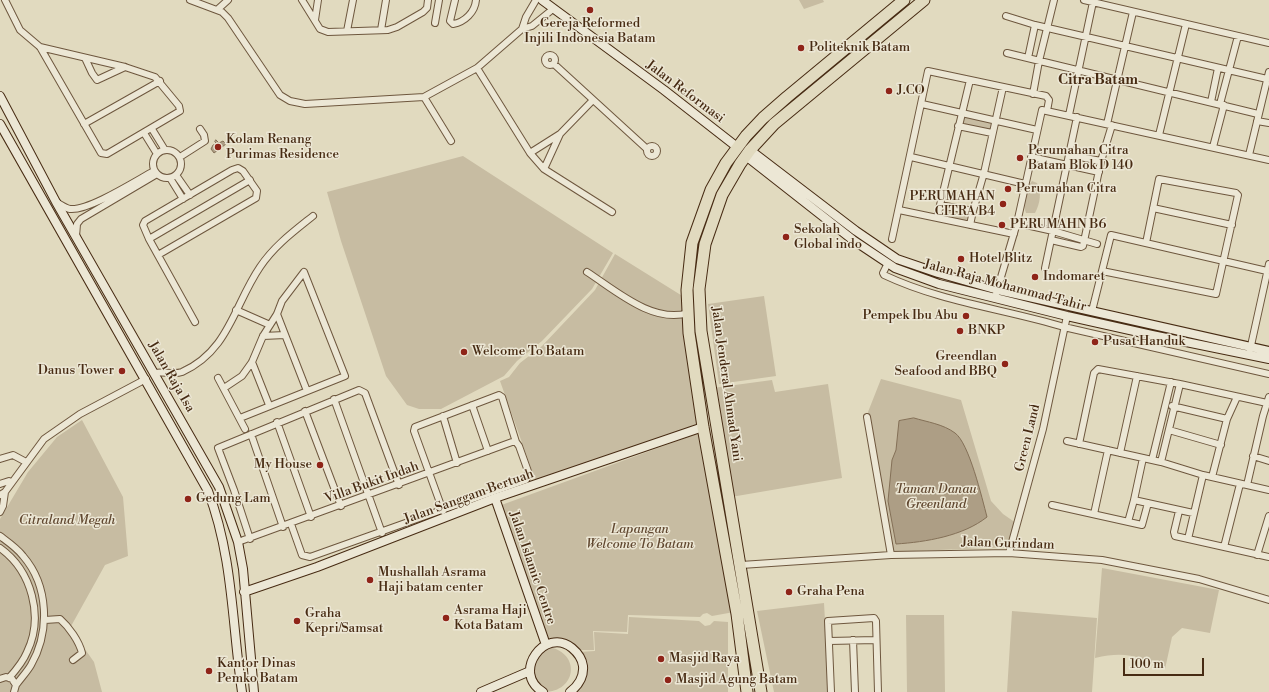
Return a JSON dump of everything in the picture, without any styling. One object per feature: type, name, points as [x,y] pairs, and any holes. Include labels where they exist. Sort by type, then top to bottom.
[{"type":"highway","name":"Jalan Jenderal Ahmad Yani","points":[[747,692],[737,614],[703,427],[689,333],[688,272],[692,243],[711,190],[737,147],[763,118],[904,0]]},
{"type":"highway","name":"Jalan Jenderal Ahmad Yani","points":[[761,692],[701,331],[700,274],[705,244],[722,195],[748,153],[792,108],[924,0]]},
{"type":"highway","points":[[717,501],[729,500]]},
{"type":"main road","name":"Jalan Reformasi","points":[[542,0],[664,90],[737,147]]},
{"type":"main road","name":"Jalan Raja Isa","points":[[0,96],[56,202],[214,475],[227,506],[238,542],[243,569],[249,653],[254,692]]},
{"type":"main road","name":"Jalan Raja Isa","points":[[0,124],[203,480],[214,507],[224,539],[233,596],[242,692]]},
{"type":"main road","name":"Jalan Raja Mohammad Tahir","points":[[748,153],[853,240],[895,268],[939,284],[968,291],[997,293],[1092,311],[1250,351],[1269,359]]},
{"type":"main road","name":"Jalan Raja Mohammad Tahir","points":[[748,153],[890,256],[1067,316],[1152,336],[1250,351],[1269,351]]},
{"type":"main road","points":[[88,280],[98,274]]},
{"type":"main road","name":"Jalan Sanggam Bertuah","points":[[244,592],[317,567],[496,498],[703,427]]},
{"type":"main road","points":[[203,480],[214,475]]},
{"type":"main road","name":"Jalan Islamic Centre","points":[[496,498],[546,645]]},
{"type":"main road","points":[[544,692],[535,684],[530,671],[531,662],[534,655],[546,645],[554,643],[564,644],[577,652],[580,656],[583,671],[581,680],[570,692]]},
{"type":"main road","points":[[238,654],[249,653]]},
{"type":"main road","points":[[481,692],[530,671]]},
{"type":"street","points":[[5,0],[20,30],[40,47],[103,154],[144,133],[180,111],[179,106],[156,77],[125,67],[40,47]]},
{"type":"street","points":[[190,0],[217,10],[228,18],[280,95],[290,101],[306,104],[424,97],[477,68],[522,30],[537,23],[553,9]]},
{"type":"street","points":[[217,10],[228,0]]},
{"type":"street","points":[[302,0],[320,29],[324,32],[392,29],[423,12],[426,8],[428,0]]},
{"type":"street","points":[[315,20],[318,0]]},
{"type":"street","points":[[347,31],[353,0]]},
{"type":"street","points":[[381,30],[386,0]]},
{"type":"street","points":[[435,23],[439,0]]},
{"type":"street","points":[[455,0],[450,21],[453,24],[463,21],[475,10],[476,0]]},
{"type":"street","points":[[522,30],[526,17],[536,0]]},
{"type":"street","points":[[1033,94],[1039,61],[1054,0]]},
{"type":"street","points":[[1084,0],[1269,43]]},
{"type":"street","points":[[1069,115],[1093,2]]},
{"type":"street","points":[[1051,240],[1080,248],[1086,240],[1102,162],[1116,79],[1133,12]]},
{"type":"street","points":[[1006,16],[1035,25],[1267,79]]},
{"type":"street","points":[[1159,135],[1186,24]]},
{"type":"street","points":[[1028,58],[1035,25]]},
{"type":"street","points":[[1212,147],[1238,36]]},
{"type":"street","points":[[1007,53],[1258,114]]},
{"type":"street","points":[[85,58],[92,74],[97,80],[125,67]]},
{"type":"street","points":[[554,64],[647,149]]},
{"type":"street","points":[[477,68],[530,154],[544,169],[612,212]]},
{"type":"street","points":[[1211,102],[1218,68]]},
{"type":"street","points":[[892,239],[911,157],[928,71],[1048,97],[1049,100],[1047,110]]},
{"type":"street","points":[[1249,155],[1258,114],[1266,91],[1269,72]]},
{"type":"street","points":[[937,218],[970,80]]},
{"type":"street","points":[[84,124],[160,81]]},
{"type":"street","points":[[970,224],[984,174],[1003,87]]},
{"type":"street","points":[[424,97],[451,141]]},
{"type":"street","points":[[530,154],[560,134],[593,100]]},
{"type":"street","points":[[922,104],[1037,130]]},
{"type":"street","points":[[997,293],[1017,223],[1041,111],[1047,110],[1269,160]]},
{"type":"street","points":[[1045,268],[1077,117]]},
{"type":"street","points":[[1257,121],[1269,123]]},
{"type":"street","points":[[958,126],[992,133]]},
{"type":"street","points":[[152,128],[165,150]]},
{"type":"street","points":[[180,157],[205,141],[204,135],[200,129]]},
{"type":"street","points":[[144,133],[157,154]]},
{"type":"street","points":[[544,169],[560,134]]},
{"type":"street","points":[[165,150],[176,153],[180,157],[181,166],[176,174],[170,178],[163,178],[155,172],[152,164],[157,154],[165,150]]},
{"type":"street","points":[[1069,156],[1102,162]]},
{"type":"street","points":[[911,157],[950,165],[1025,184]]},
{"type":"street","points":[[1031,157],[1099,172]]},
{"type":"street","points":[[158,255],[256,198],[258,191],[243,170],[238,168],[144,223],[143,227],[149,239],[195,322]]},
{"type":"street","points":[[56,202],[68,209],[77,208],[108,196],[155,172]]},
{"type":"street","points":[[76,237],[77,224],[81,219],[155,172]]},
{"type":"street","points":[[176,174],[190,195]]},
{"type":"street","points":[[170,178],[183,199]]},
{"type":"street","points":[[1102,271],[1215,294],[1217,292],[1238,196],[1236,193],[1160,179],[1146,243]]},
{"type":"street","points":[[149,239],[250,180]]},
{"type":"street","points":[[940,205],[973,211]]},
{"type":"street","points":[[1153,208],[1232,225]]},
{"type":"street","points":[[899,210],[1014,234]]},
{"type":"street","points":[[155,373],[165,371],[180,373],[197,364],[214,350],[222,340],[250,282],[269,253],[280,242],[313,216]]},
{"type":"street","points":[[1017,223],[1053,231],[1097,244]]},
{"type":"street","points":[[1092,311],[1110,236],[1267,271]]},
{"type":"street","points":[[888,263],[883,272],[885,276],[910,287],[964,303],[1031,317],[1064,327],[1269,374]]},
{"type":"street","points":[[1250,351],[1267,279],[1269,264]]},
{"type":"street","points":[[224,388],[242,376],[252,362],[263,336],[277,314],[282,301],[304,272],[345,376],[269,405],[240,418]]},
{"type":"street","points":[[587,272],[631,300],[653,311],[680,316],[688,313]]},
{"type":"street","points":[[964,303],[968,291]]},
{"type":"street","points":[[236,310],[270,326]]},
{"type":"street","points":[[277,314],[307,391]]},
{"type":"street","name":"Green Land","points":[[1009,553],[1043,429],[1067,316]]},
{"type":"street","points":[[263,336],[285,336]]},
{"type":"street","points":[[1148,347],[1152,336]]},
{"type":"street","points":[[252,362],[269,405]]},
{"type":"street","points":[[1079,444],[1096,371],[1100,369],[1237,396],[1268,400],[1266,416],[1253,456],[1247,485]]},
{"type":"street","points":[[242,376],[257,376]]},
{"type":"street","points":[[1120,453],[1137,376]]},
{"type":"street","points":[[218,378],[245,429]]},
{"type":"street","points":[[0,512],[3,506],[2,494],[44,439],[70,420],[146,379]]},
{"type":"street","points":[[1152,460],[1171,382]]},
{"type":"street","points":[[1161,462],[1180,384]]},
{"type":"street","points":[[250,539],[218,448],[334,399],[359,390],[365,393],[399,485]]},
{"type":"street","points":[[291,524],[302,555],[306,557],[443,511],[527,479],[529,474],[519,446],[514,442],[502,397],[495,396],[414,428],[443,511]]},
{"type":"street","points":[[1212,477],[1227,419],[1237,396]]},
{"type":"street","points":[[334,399],[382,532]]},
{"type":"street","points":[[472,405],[488,451]]},
{"type":"street","points":[[1166,405],[1227,419]]},
{"type":"street","points":[[305,411],[341,506]]},
{"type":"street","points":[[444,416],[458,463]]},
{"type":"street","points":[[867,417],[891,555]]},
{"type":"street","points":[[277,422],[311,517]]},
{"type":"street","points":[[1169,430],[1221,445]]},
{"type":"street","points":[[251,434],[283,527]]},
{"type":"street","points":[[1067,441],[1161,462],[1203,475],[1269,490]]},
{"type":"street","name":"Villa Bukit Indah","points":[[238,542],[311,517],[514,442]]},
{"type":"street","points":[[1094,514],[1108,450]]},
{"type":"street","points":[[0,459],[13,455],[26,462]]},
{"type":"street","points":[[1253,456],[1269,461]]},
{"type":"street","points":[[1128,522],[1143,458]]},
{"type":"street","points":[[1188,539],[1203,475]]},
{"type":"street","points":[[0,484],[9,480],[12,482]]},
{"type":"street","points":[[1224,547],[1240,484]]},
{"type":"street","points":[[1134,500],[1193,513]]},
{"type":"street","points":[[1052,505],[1142,525],[1148,503]]},
{"type":"street","points":[[1179,511],[1175,536],[1269,557]]},
{"type":"street","points":[[1257,555],[1268,531],[1269,516]]},
{"type":"street","points":[[0,536],[18,550],[25,558],[36,578],[44,608],[45,620],[37,652],[30,666],[16,684],[14,692]]},
{"type":"street","points":[[0,548],[20,567],[28,582],[35,610],[31,643],[20,664],[9,678],[0,680]]},
{"type":"street","points":[[11,557],[18,550]]},
{"type":"street","name":"Jalan Gurindam","points":[[740,565],[891,555],[1009,553],[1102,560],[1199,579],[1269,600]]},
{"type":"street","points":[[35,610],[44,608]]},
{"type":"street","points":[[45,620],[60,619],[65,623],[81,648],[82,653],[73,660]]},
{"type":"street","points":[[831,692],[828,622],[830,620],[875,619],[878,692]]},
{"type":"street","points":[[853,640],[855,692]]},
{"type":"street","points":[[829,641],[876,640]]},
{"type":"street","points":[[9,678],[16,684]]},
{"type":"green space","points":[[799,0],[823,0],[824,2],[804,9]]},
{"type":"green space","points":[[963,117],[992,123],[991,130],[961,124]]},
{"type":"green space","points":[[463,156],[613,253],[592,289],[542,341],[517,361],[504,376],[441,409],[419,409],[407,405],[386,376],[341,241],[327,192]]},
{"type":"green space","points":[[1032,181],[1037,183],[1039,187],[1039,202],[1035,213],[1026,213],[1024,206],[1025,197]]},
{"type":"green space","points":[[941,207],[971,212],[969,223],[939,217]]},
{"type":"green space","points":[[615,254],[684,297],[700,424],[536,482],[500,381],[509,377],[520,363],[542,346],[595,290]]},
{"type":"green space","points":[[764,296],[776,376],[719,384],[708,304]]},
{"type":"green space","name":"Taman Danau Greenland","points":[[881,379],[961,400],[991,501],[1003,514],[1016,523],[1009,547],[892,552],[868,412]]},
{"type":"green space","points":[[772,380],[775,392],[828,384],[842,478],[731,497],[713,388]]},
{"type":"green space","name":"Citraland Megah","points":[[82,420],[123,497],[128,556],[105,565],[70,628],[94,662],[102,692],[0,692],[0,519],[28,472],[57,437]]},
{"type":"green space","name":"Lapangan Welcome To Batam","points":[[699,433],[734,612],[712,616],[707,613],[700,617],[628,615],[627,632],[593,631],[594,650],[572,650],[564,645],[542,642],[496,507]]},
{"type":"green space","points":[[1102,568],[1219,590],[1210,633],[1182,628],[1172,637],[1165,669],[1132,656],[1115,655],[1095,658]]},
{"type":"green space","points":[[824,603],[829,692],[774,692],[757,611]]},
{"type":"green space","points":[[1012,611],[1097,618],[1092,692],[1007,692]]},
{"type":"green space","points":[[906,615],[944,615],[945,692],[907,692]]},
{"type":"green space","points":[[629,617],[699,621],[705,626],[710,625],[714,621],[728,622],[728,692],[574,692],[580,684],[579,652],[595,651],[594,632],[628,634]]},
{"type":"green space","points":[[549,647],[559,651],[566,657],[570,664],[571,672],[569,679],[563,686],[555,690],[544,692],[526,672],[530,658],[536,653]]},
{"type":"shaded area","name":"Kolam Renang Purimas Residence","points":[[216,140],[219,143],[223,141],[226,144],[214,153],[211,149],[213,145],[217,144],[215,142]]},
{"type":"shaded area","points":[[914,418],[945,427],[955,433],[960,439],[970,459],[987,517],[967,529],[944,537],[920,542],[896,544],[888,501],[892,460],[896,450],[899,421]]},
{"type":"place","name":"Gereja Reformed Injili Indonesia Batam","points":[[590,10]]},
{"type":"place","name":"Politeknik Batam","points":[[801,48]]},
{"type":"place","name":"J.CO","points":[[889,91]]},
{"type":"place","name":"Kolam Renang Purimas Residence","points":[[218,147]]},
{"type":"place","name":"Perumahan Citra Batam Blok D 140","points":[[1020,158]]},
{"type":"place","name":"Perumahan Citra","points":[[1008,189]]},
{"type":"place","name":"PERUMAHAN CITRA B4","points":[[1003,204]]},
{"type":"place","name":"PERUMAHN B6","points":[[1002,225]]},
{"type":"place","name":"Sekolah Global indo","points":[[786,237]]},
{"type":"place","name":"Hotel Blitz","points":[[961,259]]},
{"type":"place","name":"Indomaret","points":[[1035,277]]},
{"type":"place","name":"Pempek Ibu Abu","points":[[966,316]]},
{"type":"place","name":"BNKP","points":[[960,331]]},
{"type":"place","name":"Pusat Handuk","points":[[1095,342]]},
{"type":"place","name":"Welcome To Batam","points":[[464,352]]},
{"type":"place","name":"Greendlan Seafood and BBQ","points":[[1005,364]]},
{"type":"place","name":"Danus Tower","points":[[122,371]]},
{"type":"place","name":"My House","points":[[320,465]]},
{"type":"place","name":"Gedung Lam","points":[[188,499]]},
{"type":"place","name":"Mushallah Asrama Haji batam center","points":[[370,580]]},
{"type":"place","name":"Graha Pena","points":[[789,592]]},
{"type":"place","name":"Asrama Haji Kota Batam","points":[[446,618]]},
{"type":"place","name":"Graha Kepri/Samsat","points":[[297,621]]},
{"type":"place","name":"Masjid Raya","points":[[661,659]]},
{"type":"place","name":"Kantor Dinas Pemko Batam","points":[[209,671]]},
{"type":"place","name":"Masjid Agung Batam","points":[[668,680]]},
{"type":"district","name":"Citra Batam","points":[[1098,81]]}]
